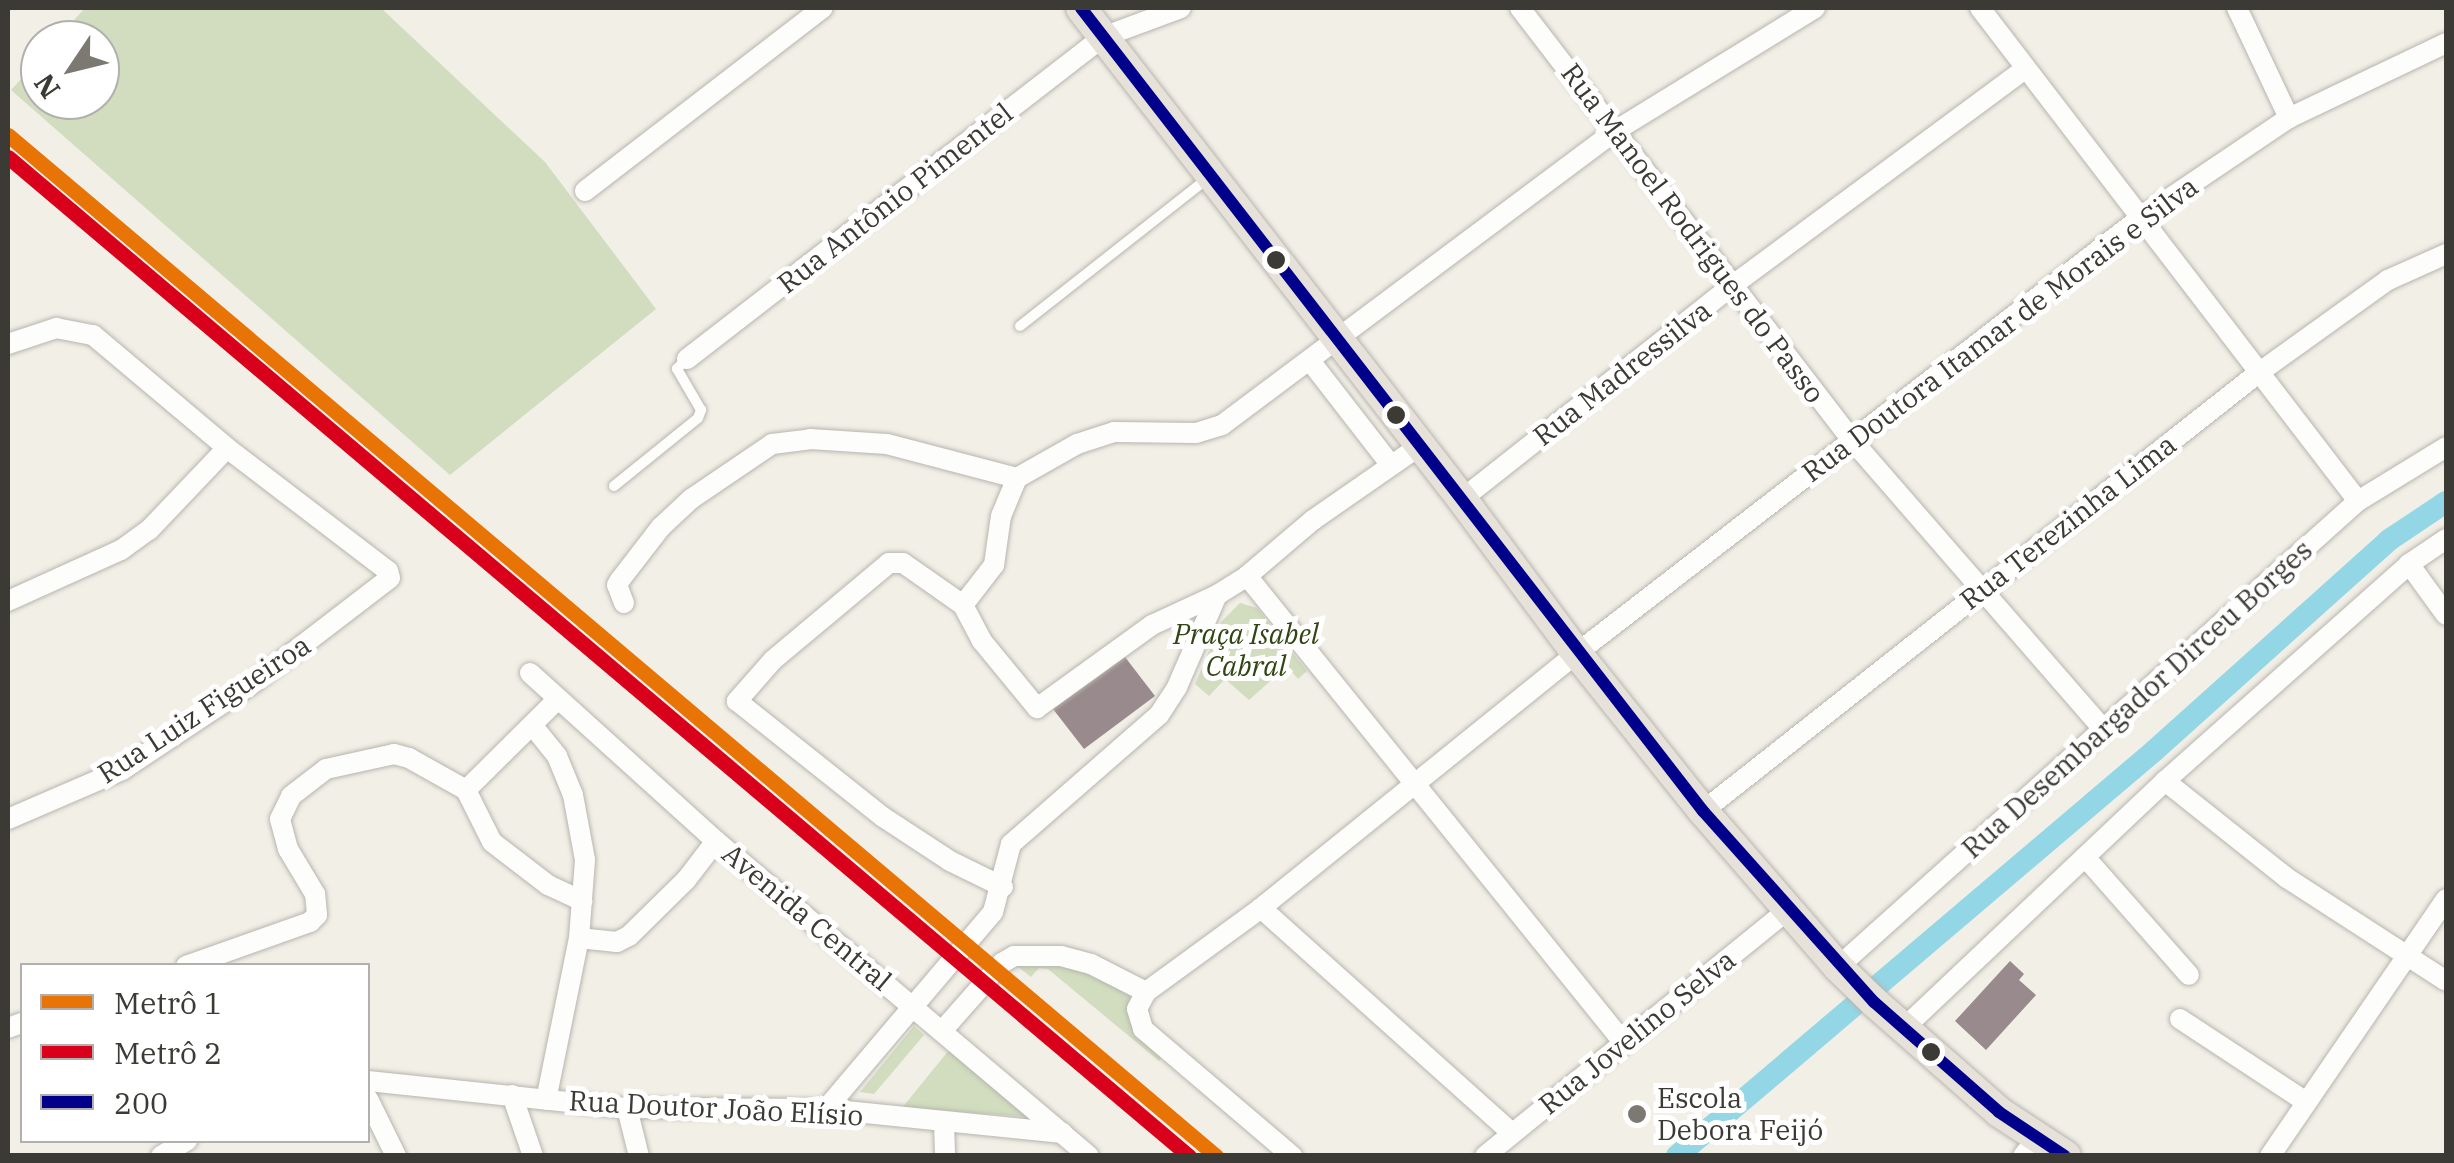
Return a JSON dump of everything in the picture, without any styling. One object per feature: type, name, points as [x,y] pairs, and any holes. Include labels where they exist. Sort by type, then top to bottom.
[{"type":"main road","points":[[1081,8],[1703,811],[1838,968],[1999,1112],[2030,1147],[2066,1156]]},
{"type":"street","points":[[585,191],[822,8]]},
{"type":"street","name":"Rua Antônio Pimentel","points":[[687,359],[1103,37],[1180,8]]},
{"type":"street","name":"Rua Manoel Rodrigues do Passo","points":[[1520,8],[1851,439],[2103,729]]},
{"type":"street","points":[[963,604],[994,564],[1002,516],[1017,478],[1078,444],[1114,432],[1211,431],[1311,362],[1616,131],[1815,8]]},
{"type":"street","points":[[1980,8],[2358,501]]},
{"type":"street","points":[[2237,8],[2290,118]]},
{"type":"street","name":"Rua Doutora Itamar de Morais e Silva","points":[[1146,992],[1261,908],[1412,782],[2139,219],[2290,118],[2446,43]]},
{"type":"street","name":"Rua Madressilva","points":[[1462,499],[1733,285],[2024,70]]},
{"type":"street","name":"Rua Terezinha Lima","points":[[1703,811],[2257,374],[2388,280],[2446,254]]},
{"type":"street","points":[[8,344],[56,328],[93,335],[227,448],[135,540],[88,568],[8,601]]},
{"type":"street","points":[[1311,362],[1391,465]]},
{"type":"street","points":[[624,603],[617,586],[661,526],[692,498],[772,444],[810,439],[887,444],[1017,478]]},
{"type":"street","points":[[1003,887],[950,861],[882,817],[736,700],[773,660],[890,563],[903,563],[963,604],[982,640],[1037,708],[1152,626],[1217,595],[1246,576],[1313,520],[1421,444]]},
{"type":"street","name":"Rua Desembargador Dirceu Borges","points":[[1838,968],[2358,501],[2446,447]]},
{"type":"street","name":"Rua Luiz Figueiroa","points":[[8,820],[122,770],[256,682],[390,578],[388,571],[227,448]]},
{"type":"street","points":[[1903,1028],[2166,781],[2409,564],[2446,539]]},
{"type":"street","points":[[2409,564],[2446,615]]},
{"type":"street","points":[[1246,576],[1624,1043]]},
{"type":"street","points":[[826,1109],[978,931],[1003,887],[1004,856],[1011,844],[1158,714],[1178,688],[1217,595]]},
{"type":"street","name":"Avenida Central","points":[[530,673],[556,701],[716,841],[1089,1156]]},
{"type":"street","points":[[466,790],[556,701]]},
{"type":"street","points":[[532,725],[557,756],[582,828],[579,938],[546,1100]]},
{"type":"street","points":[[194,963],[310,922],[317,915],[314,894],[288,849],[280,819],[291,796],[326,769],[394,754],[410,758],[466,790],[492,842],[548,885],[583,901]]},
{"type":"street","points":[[2166,781],[2287,878],[2446,981]]},
{"type":"street","points":[[579,938],[617,942],[629,936],[686,880],[716,841]]},
{"type":"street","points":[[2085,857],[2189,975]]},
{"type":"street","points":[[2270,1156],[2304,1101],[2446,899]]},
{"type":"street","points":[[1261,908],[1512,1133]]},
{"type":"street","name":"Rua Jovelino Selva","points":[[1485,1156],[1789,910]]},
{"type":"street","points":[[942,1031],[1002,963],[1014,956],[1061,956],[1092,964],[1146,992],[1136,1009],[1143,1029],[1292,1156]]},
{"type":"street","points":[[2180,1019],[2304,1101]]},
{"type":"street","name":"Rua Doutor João Elísio","points":[[370,1081],[627,1108],[826,1109],[1064,1133]]},
{"type":"street","points":[[512,1095],[533,1156]]},
{"type":"street","points":[[370,1103],[396,1156]]},
{"type":"street","points":[[627,1108],[639,1156]]},
{"type":"street","points":[[944,1123],[946,1156]]},
{"type":"street","points":[[161,1156],[183,1143]]},
{"type":"lane","points":[[1020,326],[1211,176]]},
{"type":"lane","points":[[614,486],[698,418],[701,410],[677,368],[687,359]]},
{"type":"green space","points":[[85,8],[381,8],[545,162],[656,309],[450,475],[45,120],[120,120],[120,20],[74,20]]},
{"type":"green space","points":[[20,80],[20,98],[11,90]]},
{"type":"green space","name":"Praça Isabel Cabral","points":[[1240,603],[1257,608],[1307,671],[1298,679],[1287,666],[1249,700],[1225,679],[1209,696],[1195,684],[1221,622]]},
{"type":"green space","points":[[1034,949],[1129,991],[1133,1019],[1163,1055],[1159,1061],[1048,969],[1039,968],[1031,977],[1012,962]]},
{"type":"green space","points":[[914,1026],[924,1035],[874,1094],[860,1092]]},
{"type":"green space","points":[[949,1050],[1034,1117],[902,1108]]},
{"type":"building","points":[[1125,657],[1155,696],[1084,749],[1053,709]]},
{"type":"building","points":[[2010,961],[2024,974],[2019,980],[2036,995],[1986,1050],[1955,1021]]},
{"type":"waterway","points":[[1677,1156],[2154,751],[2389,540],[2446,502]]},
{"type":"metro line","name":"1","points":[[8,135],[1216,1156]]},
{"type":"metro line","name":"2","points":[[8,157],[1189,1156]]},
{"type":"transit line","name":"200","points":[[1081,8],[1703,811],[1874,1002],[1999,1112],[2065,1156]]},
{"type":"place","name":"Escola Debora Feijó","points":[[1637,1114]]}]
